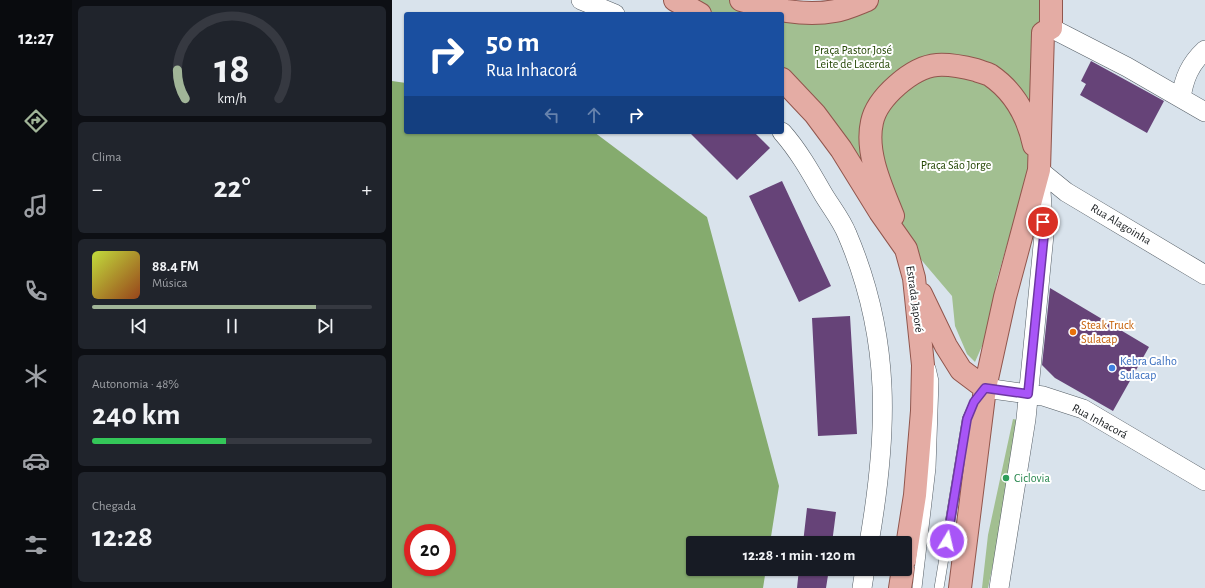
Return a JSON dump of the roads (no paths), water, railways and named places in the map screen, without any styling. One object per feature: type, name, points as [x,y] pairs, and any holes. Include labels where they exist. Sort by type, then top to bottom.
[{"type":"main road","points":[[675,0],[696,12]]},
{"type":"main road","points":[[741,0],[773,10],[806,14],[835,11],[867,0]]},
{"type":"main road","points":[[960,588],[985,388],[1005,297],[1040,170],[1043,34],[1051,28],[1051,0]]},
{"type":"main road","points":[[906,249],[874,162],[870,141],[872,122],[879,105],[895,86],[915,73],[936,65],[966,67],[990,75],[1007,90],[1019,104],[1025,115],[1040,170]]},
{"type":"main road","name":"Estrada Japoré","points":[[784,81],[815,114],[906,249],[914,278],[923,365],[922,411],[915,495],[909,536]]},
{"type":"main road","points":[[914,278],[946,346],[962,370],[985,388]]},
{"type":"main road","points":[[900,588],[902,576]]},
{"type":"street","points":[[581,0],[610,12]]},
{"type":"street","points":[[1051,28],[1127,67],[1205,112]]},
{"type":"street","points":[[1181,98],[1184,80],[1194,60],[1205,50]]},
{"type":"street","points":[[784,134],[795,147],[847,232],[870,297],[882,362],[884,427],[876,505],[870,536]]},
{"type":"street","points":[[999,588],[1026,419],[1044,235],[1040,170]]},
{"type":"street","name":"Rua Alagoinha","points":[[1040,170],[1066,192],[1205,275]]},
{"type":"street","name":"Rua Inhacorá","points":[[985,388],[1044,396],[1084,409],[1205,481]]},
{"type":"street","points":[[862,588],[864,576]]},
{"type":"lane","points":[[914,278],[934,382],[931,468],[917,588]]},
{"type":"lane","points":[[939,588],[967,419],[974,402],[985,388]]},
{"type":"place","name":"Steak Truck Sulacap","points":[[1073,332]]},
{"type":"place","name":"Kebra Galho Sulacap","points":[[1112,368]]},
{"type":"place","name":"Ciclovia","points":[[1006,478]]},
{"type":"park label","name":"Praça Pastor José Leite de Lacerda","points":[[853,57]]},
{"type":"park label","name":"Praça São Jorge","points":[[956,165]]}]
